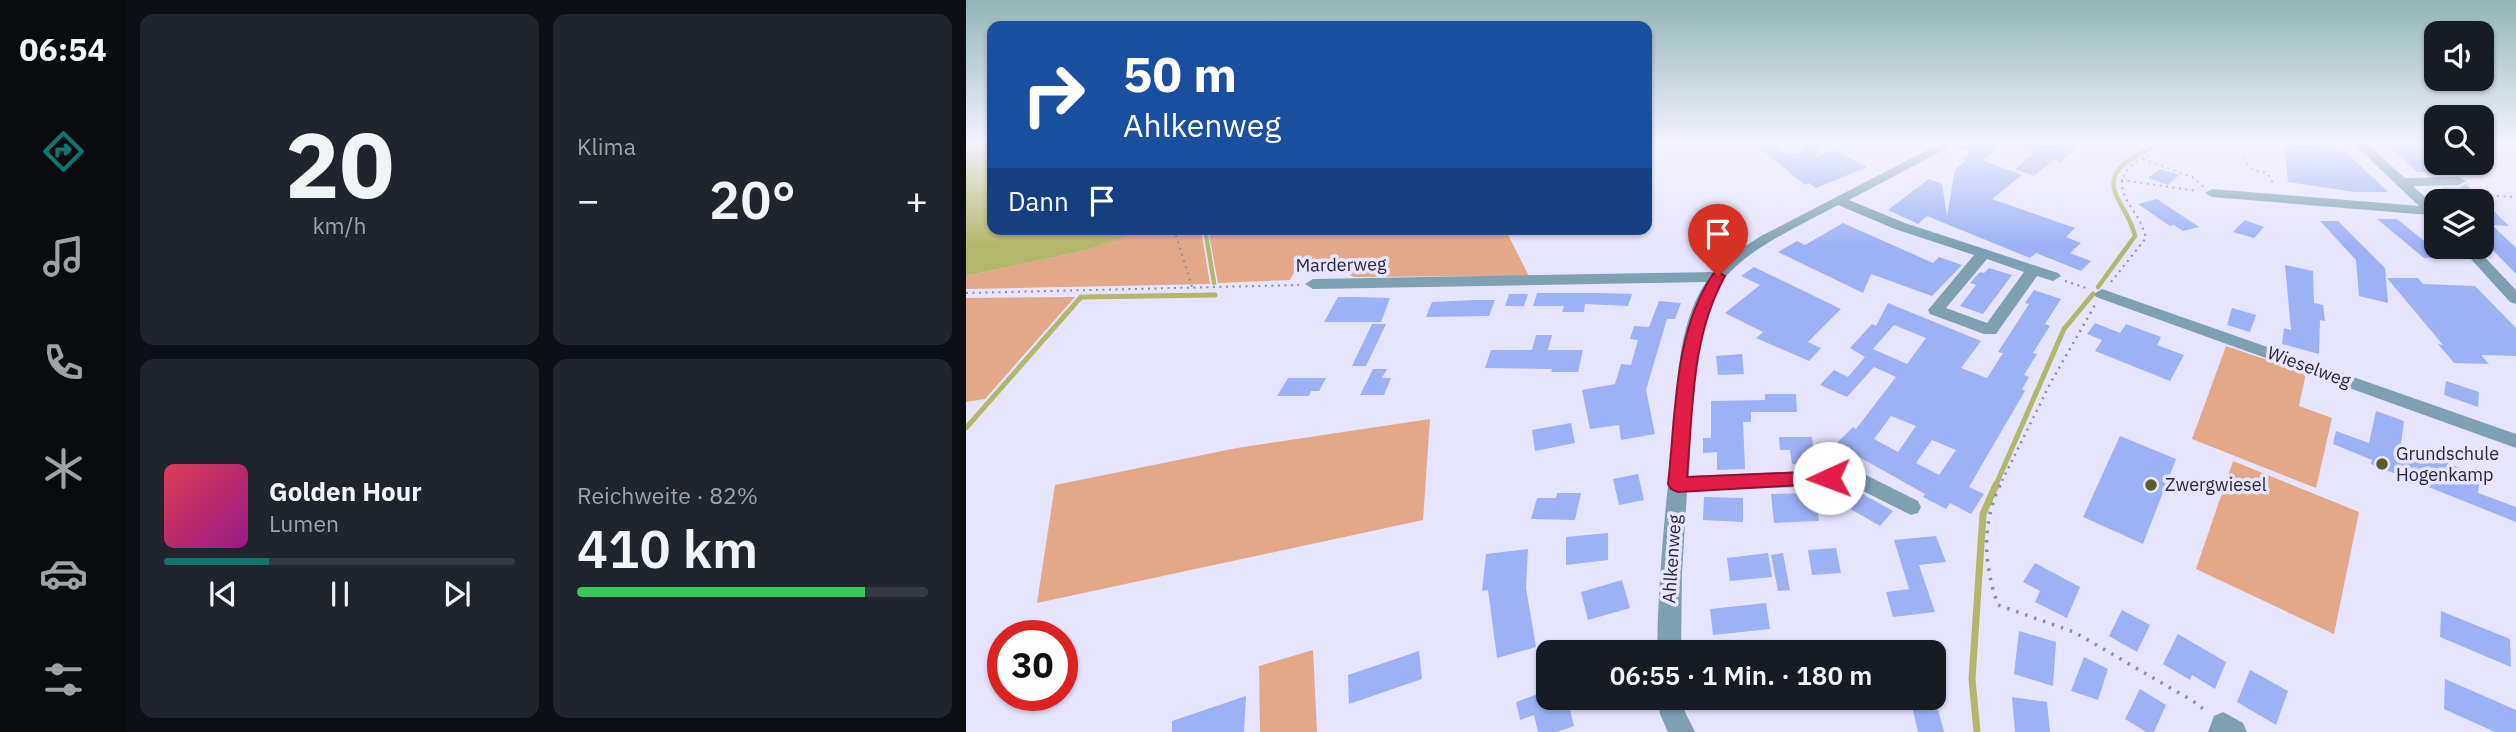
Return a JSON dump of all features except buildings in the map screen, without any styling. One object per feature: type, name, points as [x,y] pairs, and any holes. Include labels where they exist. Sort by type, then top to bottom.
[{"type":"street","name":"Ahlkenweg","points":[[1669,640],[1668,610],[1690,355],[1706,298],[1718,276],[1754,246],[1881,178]]},
{"type":"street","points":[[2399,178],[2424,202]]},
{"type":"street","points":[[2402,181],[2459,181]]},
{"type":"street","points":[[2212,193],[2424,211]]},
{"type":"street","points":[[1838,200],[1867,213],[2053,276]]},
{"type":"street","points":[[1983,254],[1936,310],[1990,330],[2032,270]]},
{"type":"street","points":[[2478,259],[2516,299]]},
{"type":"street","name":"Marderweg","points":[[1313,285],[1718,276]]},
{"type":"street","name":"Wieselweg","points":[[2102,293],[2516,441]]},
{"type":"street","points":[[1678,484],[1854,477],[1912,507]]},
{"type":"street","points":[[1672,710],[1682,732]]},
{"type":"path","points":[[2193,178],[2212,193]]},
{"type":"path","points":[[2270,178],[2283,200]]},
{"type":"path","points":[[2212,193],[2120,180],[2122,195],[2138,214],[2146,238],[2102,293],[2065,356],[1990,509],[1985,554],[1986,573],[1998,605],[2074,632],[2193,701],[2226,730]]},
{"type":"path","points":[[2494,196],[2516,197]]},
{"type":"path","points":[[1176,235],[1193,290]]},
{"type":"path","name":"Marderweg","points":[[966,293],[1193,290],[1313,285]]},
{"type":"shaded area","points":[[966,178],[987,178],[987,235],[1130,235],[1087,250],[966,276]]},
{"type":"shaded area","points":[[1128,235],[1202,235],[1210,284],[966,289],[966,276],[1087,250]]},
{"type":"shaded area","points":[[1209,235],[1508,235],[1529,276],[1354,277],[1326,263],[1298,265],[1290,280],[1218,283]]},
{"type":"shaded area","points":[[1075,297],[985,399],[966,402],[966,298]]},
{"type":"shaded area","points":[[2226,346],[2306,373],[2299,406],[2332,418],[2316,488],[2192,439]]},
{"type":"shaded area","points":[[1430,419],[1423,520],[1037,603],[1055,485],[1237,448]]},
{"type":"shaded area","points":[[2233,461],[2359,512],[2334,634],[2196,569]]},
{"type":"shaded area","points":[[1313,650],[1317,732],[1260,732],[1259,666]]},
{"type":"waterway","points":[[2098,287],[2135,236],[2114,190],[2115,178]]},
{"type":"waterway","points":[[1206,235],[1214,283]]},
{"type":"waterway","points":[[1995,487],[2064,329],[2093,294]]},
{"type":"waterway","points":[[966,428],[1081,297],[1215,295],[1209,295]]},
{"type":"waterway","points":[[1977,732],[1972,679],[1983,514],[1996,485]]},
{"type":"place","name":"Grundschule Hogenkamp","points":[[2382,464]]},
{"type":"place","name":"Zwergwiesel","points":[[2151,485]]},
{"type":"route","points":[[1718,276],[1697,323],[1690,355],[1678,484],[1829,478]]}]
